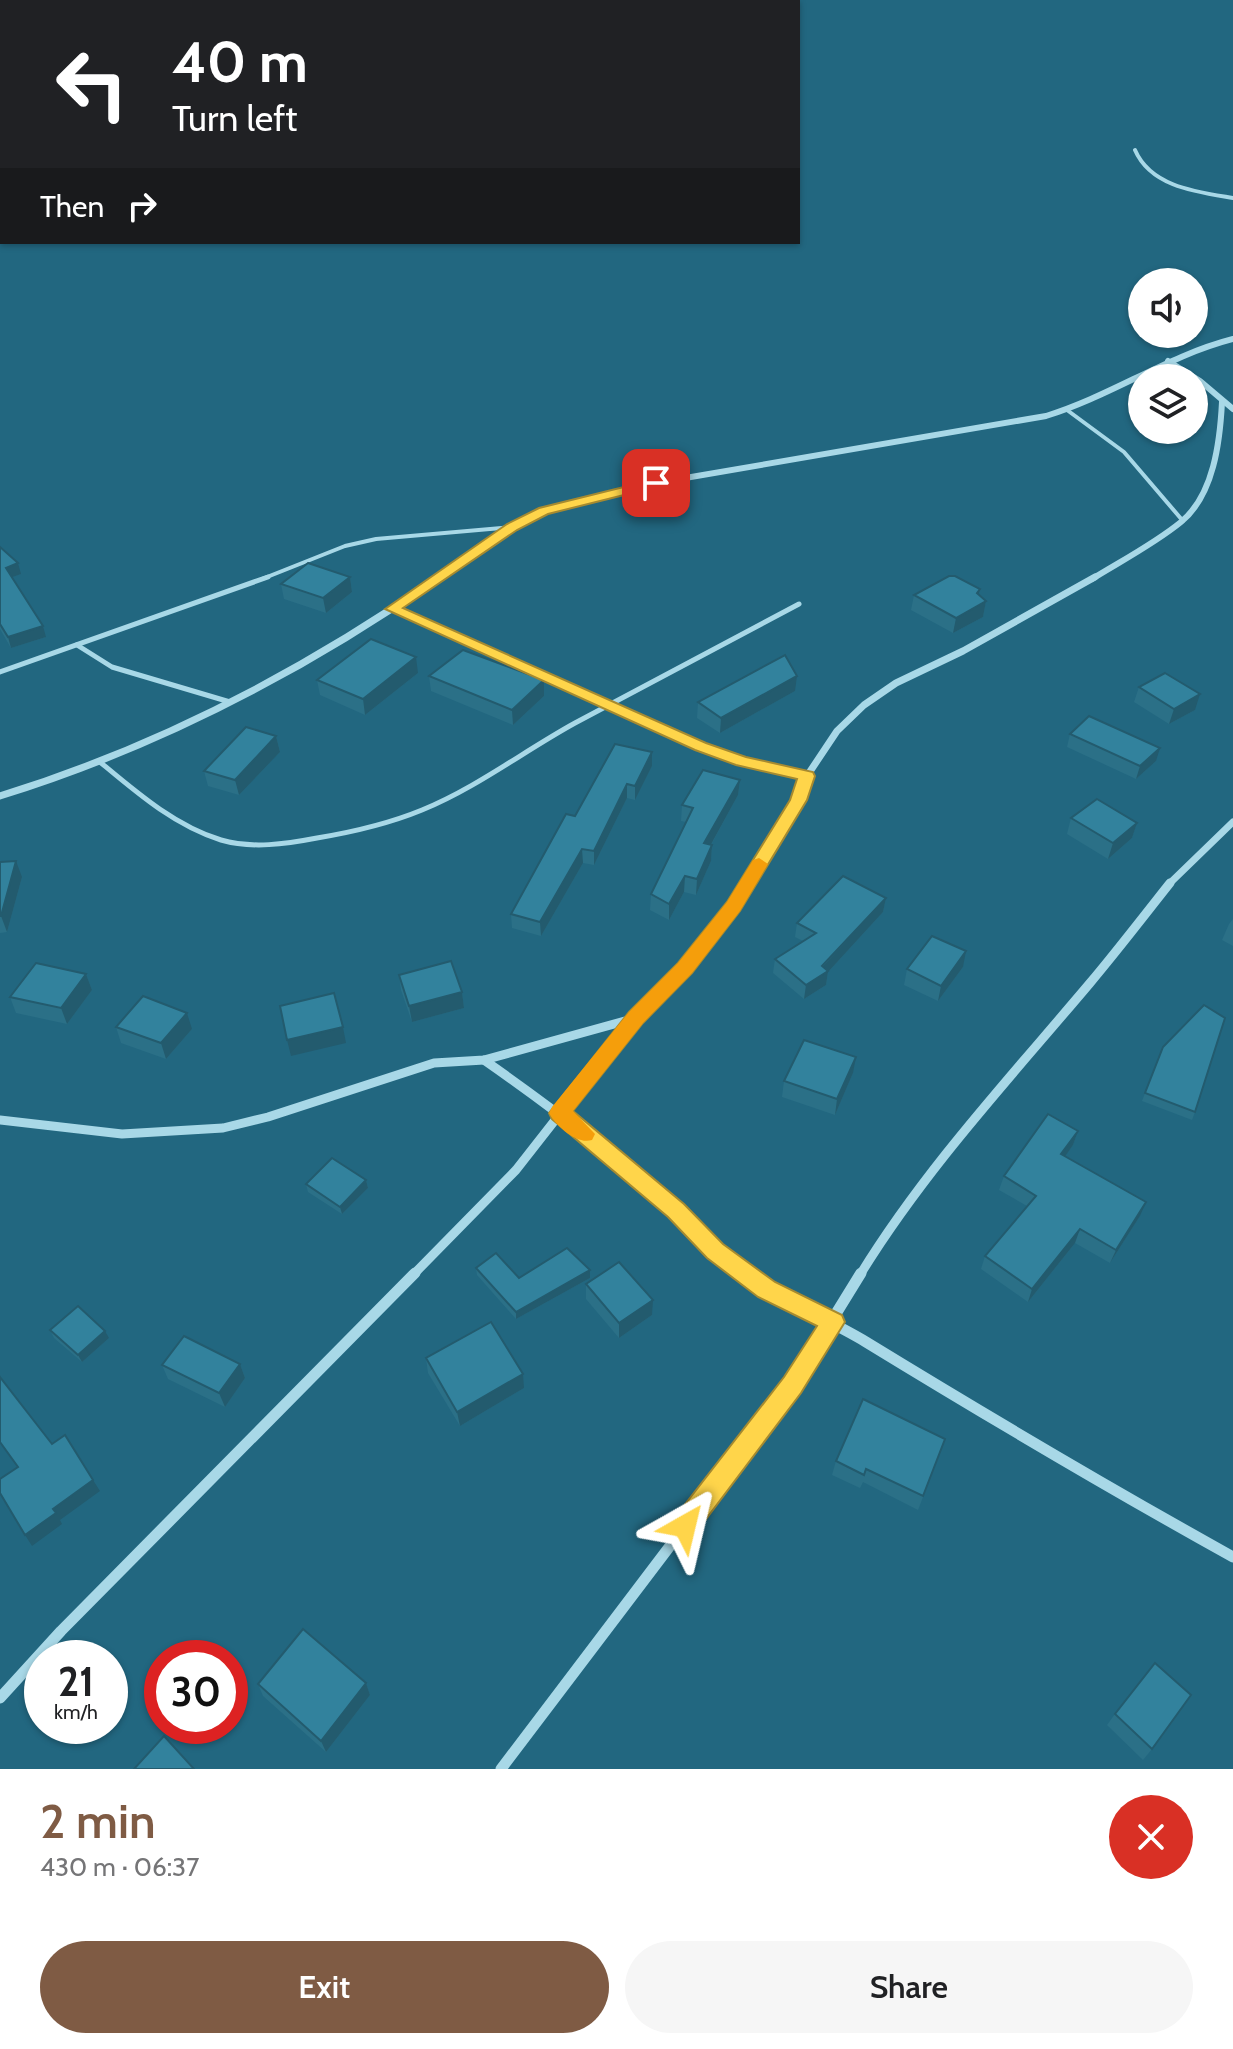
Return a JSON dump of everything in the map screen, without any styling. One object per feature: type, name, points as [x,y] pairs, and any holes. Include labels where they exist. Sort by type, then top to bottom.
[{"type":"street","points":[[1135,150],[1137,159],[1148,171],[1167,181],[1233,198]]},
{"type":"street","points":[[0,796],[75,773],[230,702],[393,609],[512,527],[570,503],[656,483],[1067,410],[1102,396],[1168,361],[1210,344],[1233,339]]},
{"type":"street","points":[[1168,361],[1200,381],[1233,409]]},
{"type":"street","points":[[0,1698],[61,1631],[516,1170],[636,1018],[685,968],[734,906],[799,800],[807,776],[837,731],[864,705],[896,683],[963,651],[1080,587],[1183,521],[1204,490],[1220,442],[1222,402]]},
{"type":"street","points":[[501,1769],[792,1385],[883,1237],[998,1087],[1090,983],[1175,877],[1233,822]]},
{"type":"street","points":[[0,1120],[122,1134],[223,1128],[268,1117],[434,1063],[484,1060],[636,1018]]},
{"type":"street","points":[[484,1060],[559,1113],[676,1210],[715,1251],[766,1289],[833,1322],[1057,1459],[1233,1557]]},
{"type":"lane","points":[[1067,410],[1124,452],[1183,521]]},
{"type":"lane","points":[[0,672],[306,564],[345,546],[376,539],[512,527]]},
{"type":"lane","points":[[100,762],[146,800],[197,830],[222,840],[251,845],[292,843],[364,830],[423,810],[516,756],[799,604]]},
{"type":"lane","points":[[393,609],[610,707],[728,756],[807,776]]},
{"type":"lane","points":[[77,645],[95,660],[121,673],[176,685],[230,702]]},
{"type":"building","points":[[0,547],[18,563],[6,568],[43,626],[8,637],[0,624]]},
{"type":"building","points":[[308,563],[350,577],[323,598],[281,584]]},
{"type":"building","points":[[949,576],[980,589],[977,593],[986,601],[956,618],[914,595]]},
{"type":"building","points":[[371,639],[416,657],[363,699],[317,680]]},
{"type":"building","points":[[463,650],[544,680],[512,710],[429,676]]},
{"type":"building","points":[[785,655],[797,676],[721,718],[698,702]]},
{"type":"building","points":[[1165,673],[1200,694],[1174,709],[1139,687]]},
{"type":"building","points":[[1089,716],[1160,748],[1140,766],[1070,734]]},
{"type":"building","points":[[246,727],[276,736],[235,780],[204,771]]},
{"type":"building","points":[[615,744],[652,752],[635,786],[627,784],[594,851],[582,849],[540,922],[511,914],[566,814],[575,816]]},
{"type":"building","points":[[703,770],[740,780],[704,843],[712,845],[697,879],[685,876],[669,904],[651,894],[693,808],[682,805]]},
{"type":"building","points":[[1097,799],[1137,823],[1113,843],[1071,818]]},
{"type":"building","points":[[16,861],[1,916],[0,916],[0,862]]},
{"type":"building","points":[[843,876],[886,898],[822,966],[828,971],[806,985],[775,959],[816,933],[797,923]]},
{"type":"building","points":[[932,936],[966,951],[941,986],[907,969]]},
{"type":"building","points":[[451,961],[462,992],[409,1006],[399,975]]},
{"type":"building","points":[[36,963],[86,974],[61,1008],[10,997]]},
{"type":"building","points":[[334,993],[343,1027],[287,1040],[280,1006]]},
{"type":"building","points":[[143,996],[187,1013],[161,1043],[116,1027]]},
{"type":"building","points":[[1204,1005],[1225,1018],[1195,1112],[1145,1093],[1163,1047]]},
{"type":"building","points":[[804,1040],[856,1057],[837,1099],[784,1081]]},
{"type":"building","points":[[1048,1114],[1078,1131],[1061,1154],[1146,1202],[1116,1250],[1080,1229],[1032,1289],[985,1256],[1036,1196],[1004,1176]]},
{"type":"building","points":[[332,1158],[366,1180],[340,1207],[306,1184]]},
{"type":"building","points":[[567,1248],[590,1270],[516,1312],[476,1268],[496,1253],[519,1278]]},
{"type":"building","points":[[619,1262],[653,1300],[619,1323],[586,1284]]},
{"type":"building","points":[[78,1306],[105,1331],[78,1355],[50,1330]]},
{"type":"building","points":[[491,1322],[523,1374],[457,1412],[426,1358]]},
{"type":"building","points":[[184,1336],[240,1364],[219,1393],[162,1365]]},
{"type":"building","points":[[0,1377],[52,1444],[65,1435],[93,1480],[53,1509],[56,1513],[25,1535],[0,1493],[0,1479],[18,1467],[0,1442]]},
{"type":"building","points":[[863,1399],[945,1439],[923,1496],[866,1469],[864,1475],[836,1461]]},
{"type":"building","points":[[303,1629],[366,1683],[321,1741],[258,1684]]},
{"type":"building","points":[[1155,1663],[1191,1695],[1152,1749],[1115,1714]]},
{"type":"building","points":[[157,1744],[171,1744],[194,1769],[134,1769]]},
{"type":"slow traffic","points":[[585,1134],[559,1113],[636,1018],[685,968],[734,906],[759,864]]},
{"type":"route","points":[[656,483],[543,511],[512,527],[393,609],[700,746],[742,761],[807,776],[799,800],[734,906],[685,968],[636,1018],[559,1113],[676,1210],[715,1251],[766,1289],[833,1322],[792,1385],[685,1526]]}]
